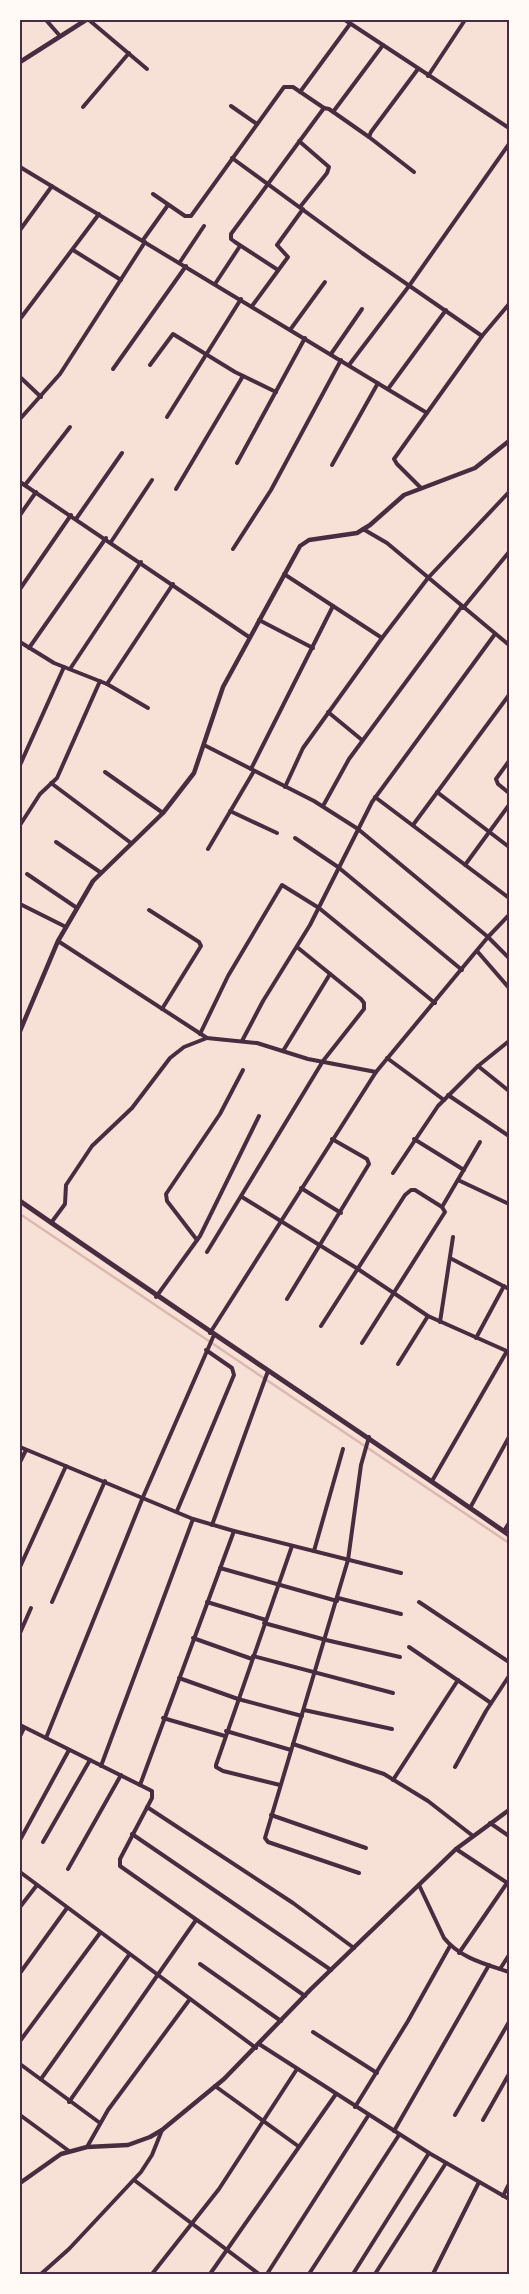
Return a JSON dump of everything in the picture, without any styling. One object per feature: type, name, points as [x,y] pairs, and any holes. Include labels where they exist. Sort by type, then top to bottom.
[{"type":"main road","points":[[20,1201],[267,1374],[369,1437],[506,1533]]},
{"type":"street","points":[[46,20],[60,36]]},
{"type":"street","points":[[20,62],[88,20],[148,69]]},
{"type":"street","points":[[345,20],[509,128]]},
{"type":"street","points":[[428,76],[464,20]]},
{"type":"street","points":[[300,92],[350,24]]},
{"type":"street","points":[[333,112],[382,46]]},
{"type":"street","points":[[83,107],[129,53]]},
{"type":"street","points":[[369,138],[371,132],[418,69]]},
{"type":"street","points":[[153,194],[185,216],[191,216],[284,88],[290,86],[333,112],[414,172]]},
{"type":"street","points":[[231,106],[257,124]]},
{"type":"street","points":[[278,270],[240,246],[231,239],[231,234],[324,108]]},
{"type":"street","points":[[252,306],[288,255],[277,245],[327,173],[328,167],[299,141]]},
{"type":"street","points":[[349,366],[409,286],[509,144]]},
{"type":"street","points":[[232,158],[409,286],[482,336]]},
{"type":"street","points":[[21,168],[180,262],[426,413]]},
{"type":"street","points":[[20,230],[52,186]]},
{"type":"street","points":[[20,420],[60,374],[168,204]]},
{"type":"street","points":[[20,319],[99,214]]},
{"type":"street","points":[[20,221],[25,224]]},
{"type":"street","points":[[180,262],[204,226]]},
{"type":"street","points":[[215,284],[240,246]]},
{"type":"street","points":[[73,250],[121,280]]},
{"type":"street","points":[[113,369],[186,266]]},
{"type":"street","points":[[290,330],[325,282]]},
{"type":"street","points":[[167,417],[241,299]]},
{"type":"street","points":[[422,488],[397,464],[394,458],[482,336],[509,304]]},
{"type":"street","points":[[331,354],[362,309]]},
{"type":"street","points":[[388,389],[446,310]]},
{"type":"street","points":[[150,365],[173,334],[243,376],[276,392]]},
{"type":"street","points":[[236,463],[305,338]]},
{"type":"street","points":[[233,549],[271,490],[341,360]]},
{"type":"street","points":[[176,489],[243,376]]},
{"type":"street","points":[[20,377],[41,397]]},
{"type":"street","points":[[332,465],[378,383]]},
{"type":"street","points":[[25,485],[70,427]]},
{"type":"street","points":[[20,1031],[58,941],[100,872],[163,813],[194,773],[218,699],[249,637],[303,543],[350,534],[363,529],[399,498],[475,468],[509,441]]},
{"type":"street","points":[[76,519],[122,453]]},
{"type":"street","points":[[111,542],[152,480]]},
{"type":"street","points":[[20,482],[106,538],[249,637]]},
{"type":"street","points":[[20,515],[36,492]]},
{"type":"street","points":[[284,787],[303,748],[382,638],[428,578],[509,492]]},
{"type":"street","points":[[20,589],[71,516]]},
{"type":"street","points":[[363,529],[387,543],[495,634],[508,642]]},
{"type":"street","points":[[29,648],[106,538]]},
{"type":"street","points":[[323,806],[344,766],[362,740],[463,607],[509,552]]},
{"type":"street","points":[[70,669],[141,562]]},
{"type":"street","points":[[284,574],[382,638]]},
{"type":"street","points":[[107,684],[173,584]]},
{"type":"street","points":[[208,849],[252,770],[333,606]]},
{"type":"street","points":[[259,620],[313,648]]},
{"type":"street","points":[[242,1041],[263,1001],[319,908],[338,867],[375,797],[495,634]]},
{"type":"street","points":[[20,642],[64,667],[107,684],[148,708]]},
{"type":"street","points":[[20,765],[64,667]]},
{"type":"street","points":[[20,825],[40,794],[57,778],[100,681]]},
{"type":"street","points":[[413,825],[509,695]]},
{"type":"street","points":[[328,712],[362,740]]},
{"type":"street","points":[[204,745],[323,806],[358,829],[488,937],[509,958]]},
{"type":"street","points":[[509,761],[496,779],[498,784],[509,793]]},
{"type":"street","points":[[105,772],[163,813]]},
{"type":"street","points":[[51,783],[131,843]]},
{"type":"street","points":[[437,792],[509,847]]},
{"type":"street","points":[[375,797],[509,898]]},
{"type":"street","points":[[465,865],[509,805]]},
{"type":"street","points":[[230,812],[277,833]]},
{"type":"street","points":[[295,838],[338,867],[462,970]]},
{"type":"street","points":[[56,842],[100,872]]},
{"type":"street","points":[[27,874],[77,908]]},
{"type":"street","points":[[200,1034],[228,976],[280,887],[286,886],[319,908],[435,1003]]},
{"type":"street","points":[[20,904],[66,927]]},
{"type":"street","points":[[150,910],[201,944],[162,1009]]},
{"type":"street","points":[[46,1738],[143,1497],[212,1336],[280,1221],[376,1072],[488,937],[509,916]]},
{"type":"street","points":[[58,941],[207,1038],[257,1042],[283,1052],[376,1072]]},
{"type":"street","points":[[207,1252],[323,1061],[365,1006],[361,999],[297,947]]},
{"type":"street","points":[[477,951],[509,988]]},
{"type":"street","points":[[283,1052],[330,974]]},
{"type":"street","points":[[51,1223],[65,1204],[66,1185],[92,1146],[132,1108],[170,1058],[184,1047],[207,1038]]},
{"type":"street","points":[[393,1173],[414,1139],[448,1095],[478,1066],[509,1041]]},
{"type":"street","points":[[387,1058],[444,1100]]},
{"type":"street","points":[[478,1066],[509,1091]]},
{"type":"street","points":[[197,1240],[167,1200],[166,1194],[220,1114],[243,1070]]},
{"type":"street","points":[[448,1095],[509,1136]]},
{"type":"street","points":[[156,1297],[197,1240],[259,1116]]},
{"type":"street","points":[[288,1299],[368,1167],[369,1161],[332,1139]]},
{"type":"street","points":[[414,1139],[464,1170]]},
{"type":"street","points":[[442,1207],[480,1142]]},
{"type":"street","points":[[458,1180],[509,1204]]},
{"type":"street","points":[[301,1188],[341,1213]]},
{"type":"street","points":[[321,1326],[408,1191],[415,1190],[445,1209],[444,1214],[362,1343]]},
{"type":"street","points":[[242,1197],[358,1269],[428,1316],[508,1352],[432,1481]]},
{"type":"street","points":[[440,1322],[453,1237]]},
{"type":"street","points":[[450,1258],[509,1289]]},
{"type":"street","points":[[476,1338],[504,1286]]},
{"type":"street","points":[[398,1364],[428,1316]]},
{"type":"street","points":[[177,1512],[234,1375],[232,1368],[206,1350]]},
{"type":"street","points":[[212,1525],[267,1374]]},
{"type":"street","points":[[359,1873],[266,1841],[271,1815],[326,1640],[348,1560],[364,1453],[369,1437]]},
{"type":"street","points":[[470,1508],[509,1437]]},
{"type":"street","points":[[20,1447],[212,1525],[401,1573]]},
{"type":"street","points":[[314,1551],[343,1448]]},
{"type":"street","points":[[20,1462],[26,1450]]},
{"type":"street","points":[[20,1567],[66,1466]]},
{"type":"street","points":[[52,1602],[105,1482]]},
{"type":"street","points":[[101,1766],[194,1519]]},
{"type":"street","points":[[506,1533],[509,1522]]},
{"type":"street","points":[[140,1785],[234,1531]]},
{"type":"street","points":[[280,1785],[216,1768],[226,1731],[292,1546]]},
{"type":"street","points":[[220,1568],[278,1586],[401,1614]]},
{"type":"street","points":[[207,1602],[326,1640],[400,1657]]},
{"type":"street","points":[[419,1602],[509,1662]]},
{"type":"street","points":[[20,1633],[31,1608]]},
{"type":"street","points":[[193,1638],[252,1658],[393,1693]]},
{"type":"street","points":[[409,1647],[491,1702]]},
{"type":"street","points":[[455,1767],[491,1702],[509,1676]]},
{"type":"street","points":[[179,1678],[238,1699],[302,1716]]},
{"type":"street","points":[[394,1780],[458,1680]]},
{"type":"street","points":[[304,1710],[392,1729]]},
{"type":"street","points":[[164,1718],[225,1736]]},
{"type":"street","points":[[20,1736],[22,1726],[152,1791],[153,1794],[147,1807],[120,1859],[120,1866],[305,1996]]},
{"type":"street","points":[[226,1731],[290,1750]]},
{"type":"street","points":[[293,1744],[364,1767],[394,1780],[433,1805],[473,1836]]},
{"type":"street","points":[[20,1840],[69,1750]]},
{"type":"street","points":[[44,1842],[90,1760]]},
{"type":"street","points":[[68,1869],[121,1775]]},
{"type":"street","points":[[147,1807],[293,1903],[354,1948]]},
{"type":"street","points":[[20,2182],[53,2158],[69,2151],[87,2147],[128,2145],[150,2138],[162,2130],[215,2086],[258,2046],[331,1970],[456,1849],[509,1810]]},
{"type":"street","points":[[271,1815],[366,1848]]},
{"type":"street","points":[[490,1823],[509,1836]]},
{"type":"street","points":[[132,1834],[331,1970]]},
{"type":"street","points":[[456,1849],[508,1884],[459,1953]]},
{"type":"street","points":[[20,1872],[129,1955],[258,2046],[446,2164],[509,2199]]},
{"type":"street","points":[[20,1907],[36,1885]]},
{"type":"street","points":[[419,1885],[444,1938],[450,1946],[459,1953],[509,1972]]},
{"type":"street","points":[[20,1973],[67,1908]]},
{"type":"street","points":[[69,2102],[196,1920]]},
{"type":"street","points":[[20,2041],[100,1933]]},
{"type":"street","points":[[355,2107],[377,2073],[450,1946]]},
{"type":"street","points":[[41,2079],[129,1955]]},
{"type":"street","points":[[500,1969],[509,1955]]},
{"type":"street","points":[[200,1964],[281,2021]]},
{"type":"street","points":[[394,2131],[489,1965]]},
{"type":"street","points":[[87,2147],[100,2123],[190,1998]]},
{"type":"street","points":[[455,2115],[509,2022]]},
{"type":"street","points":[[313,2032],[377,2073]]},
{"type":"street","points":[[20,2064],[100,2123]]},
{"type":"street","points":[[152,2274],[166,2254],[193,2225],[297,2069]]},
{"type":"street","points":[[483,2120],[509,2074]]},
{"type":"street","points":[[215,2086],[298,2146]]},
{"type":"street","points":[[210,2274],[336,2094]]},
{"type":"street","points":[[20,2115],[69,2151]]},
{"type":"street","points":[[267,2274],[368,2116]]},
{"type":"street","points":[[41,2274],[74,2244],[134,2180],[148,2162],[162,2130]]},
{"type":"street","points":[[309,2274],[399,2134]]},
{"type":"street","points":[[353,2274],[429,2153]]},
{"type":"street","points":[[375,2274],[446,2164]]},
{"type":"street","points":[[134,2180],[259,2274]]},
{"type":"street","points":[[433,2274],[479,2182]]},
{"type":"street","points":[[503,2196],[509,2184]]},
{"type":"waterway","points":[[20,1214],[509,1543]]}]
